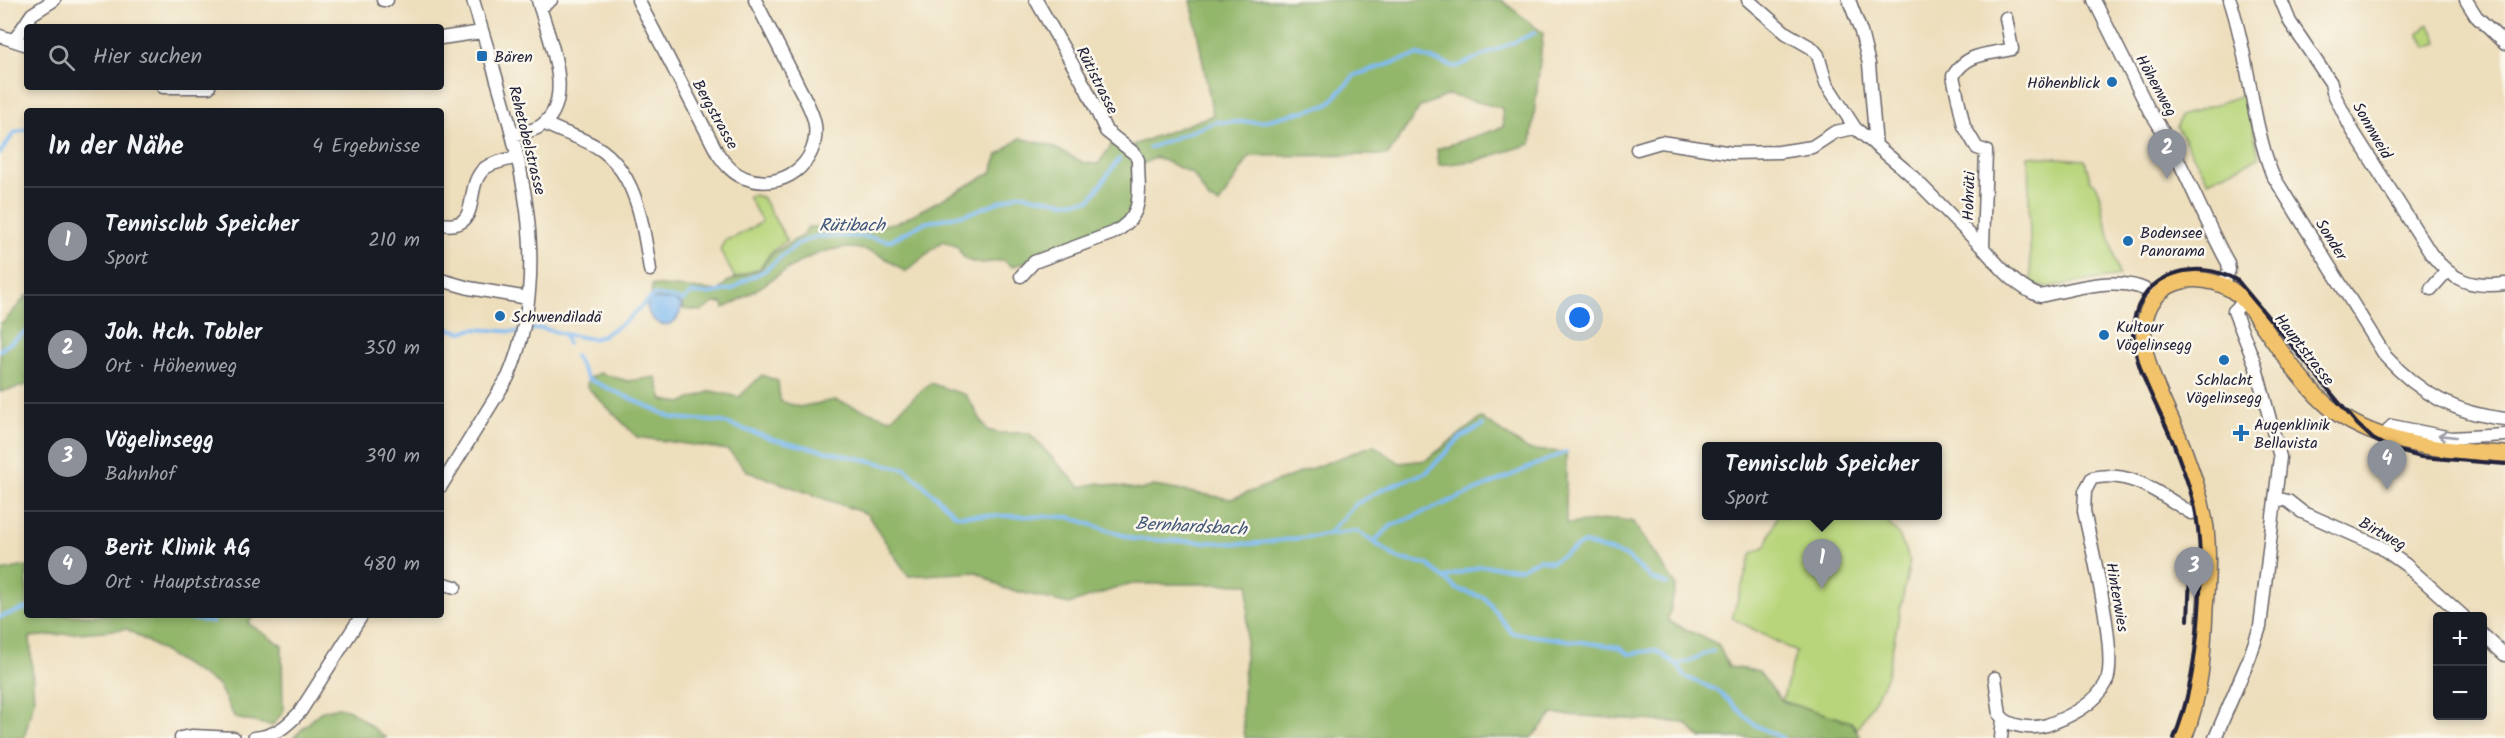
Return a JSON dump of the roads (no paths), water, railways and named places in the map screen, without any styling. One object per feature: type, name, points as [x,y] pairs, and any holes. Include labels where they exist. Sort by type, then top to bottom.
[{"type":"main road","points":[[2184,738],[2194,709],[2202,670],[2208,571],[2207,542],[2203,512],[2194,476],[2146,352],[2145,322],[2157,297],[2167,288],[2186,280],[2205,279],[2224,284]]},
{"type":"main road","name":"Hauptstrasse","points":[[2224,284],[2245,301],[2311,389],[2345,418],[2385,435],[2439,449],[2505,454]]},
{"type":"street","points":[[25,24],[32,14],[54,0]]},
{"type":"street","name":"Rehetobelstrasse","points":[[444,481],[508,377],[525,325],[530,271],[525,188],[513,135],[473,0]]},
{"type":"street","points":[[513,135],[532,130],[544,123],[556,107],[560,89],[539,4],[551,0]]},
{"type":"street","name":"Bergstrasse","points":[[638,0],[718,154],[736,174],[754,181],[768,182],[787,176],[804,166],[813,150],[815,130],[811,111],[755,0]]},
{"type":"street","name":"Rütistrasse","points":[[1021,276],[1034,262],[1124,227],[1134,218],[1138,201],[1138,160],[1135,154],[1106,131],[1086,88],[1036,0]]},
{"type":"street","name":"Hohrüti","points":[[1748,0],[1786,33],[1812,48],[1818,55],[1826,83],[1855,128],[1909,172],[2007,274],[2030,292],[2040,296],[2108,284],[2122,284],[2145,289],[2157,297]]},
{"type":"street","points":[[1849,0],[1861,32],[1869,64],[1876,146]]},
{"type":"street","name":"Höhenweg","points":[[2094,0],[2149,110],[2160,125],[2180,164],[2228,263],[2229,270],[2224,284]]},
{"type":"street","name":"Sonder","points":[[2230,0],[2244,50],[2265,156],[2272,174],[2386,357],[2403,375],[2435,398],[2475,414],[2505,419]]},
{"type":"street","name":"Sonnweid","points":[[2281,0],[2290,22],[2331,83],[2351,128],[2431,254],[2445,272]]},
{"type":"street","points":[[2466,0],[2476,16],[2505,44]]},
{"type":"street","name":"Hohrüti","points":[[1983,248],[1986,151],[1977,148],[1965,126],[1953,76],[1960,64],[1970,58],[2012,49],[2006,18]]},
{"type":"street","points":[[15,39],[24,26]]},
{"type":"street","points":[[444,38],[482,32]]},
{"type":"street","points":[[0,36],[24,44]]},
{"type":"street","points":[[544,123],[603,150],[621,169],[644,227],[650,270]]},
{"type":"street","points":[[1636,149],[1661,142],[1732,153],[1779,152],[1812,147],[1835,132],[1855,128]]},
{"type":"street","points":[[444,224],[460,224],[467,219],[473,189],[486,166],[517,156]]},
{"type":"street","points":[[2431,289],[2445,272],[2470,283],[2505,284]]},
{"type":"street","points":[[444,281],[469,288],[528,298]]},
{"type":"street","points":[[2215,738],[2249,659],[2260,627],[2280,457],[2256,364],[2234,311],[2245,301]]},
{"type":"street","points":[[2385,435],[2392,426],[2451,438],[2505,435]]},
{"type":"street","name":"Hinterwies","points":[[2003,719],[2024,727],[2040,727],[2056,722],[2084,707],[2100,692],[2106,682],[2111,662],[2109,639],[2084,511],[2085,491],[2092,478],[2108,474],[2130,478],[2191,513],[2203,512]]},
{"type":"street","name":"Birtweg","points":[[2275,498],[2288,501],[2302,512],[2379,546],[2406,565],[2459,612]]},
{"type":"street","points":[[444,584],[455,587]]},
{"type":"street","points":[[254,738],[273,734],[288,725],[300,712],[360,618]]},
{"type":"street","points":[[2487,639],[2505,655]]},
{"type":"street","points":[[1995,678],[2000,715],[2003,719],[2001,738]]},
{"type":"street","points":[[181,738],[193,735],[234,738]]},
{"type":"water","points":[[651,299],[674,300],[681,304],[676,320],[665,324],[654,320],[647,306]]},
{"type":"waterway","name":"Rütibach","points":[[1149,148],[1215,122],[1260,122],[1328,105],[1355,75],[1418,55],[1456,67],[1535,33]]},
{"type":"waterway","points":[[0,153],[14,133],[24,130]]},
{"type":"waterway","name":"Rütibach","points":[[564,334],[593,339],[602,336],[626,321],[654,295],[682,301],[692,293],[707,294],[733,289],[764,271],[797,244],[818,236],[868,237],[889,241],[924,223],[970,213],[1019,194],[1064,202],[1090,200],[1119,159]]},
{"type":"waterway","name":"Bernhardsbach","points":[[444,328],[461,332],[475,329],[517,332],[541,328],[564,334],[568,344]]},
{"type":"waterway","name":"Bernhardsbach","points":[[0,350],[24,333]]},
{"type":"waterway","name":"Bernhardsbach","points":[[575,356],[588,379],[673,418],[722,422],[776,440],[906,469],[956,515],[1069,517],[1134,539],[1251,544],[1357,531],[1399,559],[1427,564],[1457,589],[1485,598],[1512,633],[1619,647],[1629,654],[1655,650],[1678,665],[1685,677],[1717,690],[1755,725],[1782,738]]},
{"type":"waterway","points":[[1327,535],[1356,504],[1383,489],[1427,472],[1460,438],[1483,425]]},
{"type":"waterway","points":[[1373,542],[1391,526],[1566,452]]},
{"type":"waterway","points":[[1446,577],[1482,566],[1520,569],[1539,559],[1551,562],[1584,543],[1626,556],[1652,579],[1667,584]]},
{"type":"waterway","points":[[0,617],[24,609]]},
{"type":"waterway","points":[[183,618],[213,622]]},
{"type":"waterway","points":[[1678,665],[1713,651]]},
{"type":"railway","points":[[2174,738],[2189,687],[2198,628],[2199,539],[2189,487],[2174,445],[2143,376],[2135,348],[2133,334],[2135,314],[2143,298],[2154,285],[2168,276],[2185,271],[2202,270],[2221,273],[2238,281],[2357,424],[2373,439],[2391,449],[2421,457],[2505,464]]},
{"type":"railway","points":[[2188,620],[2191,554]]},
{"type":"place","name":"Bären","points":[[482,56]]},
{"type":"place","name":"Höhenblick","points":[[2112,82]]},
{"type":"place","name":"Joh. Hch. Tobler","points":[[2167,179]]},
{"type":"place","name":"Bodensee Panorama","points":[[2128,241]]},
{"type":"place","name":"Schwendiladä","points":[[500,316]]},
{"type":"place","name":"Kultour Vögelinsegg","points":[[2104,335]]},
{"type":"place","name":"Schlacht Vögelinsegg","points":[[2224,360]]},
{"type":"place","name":"Augenklinik Bellavista","points":[[2241,433]]},
{"type":"place","name":"Berit Klinik AG","points":[[2387,490]]},
{"type":"place","name":"Tennisclub Speicher","points":[[1822,589]]},
{"type":"place","name":"Vögelinsegg","points":[[2194,597]]}]
